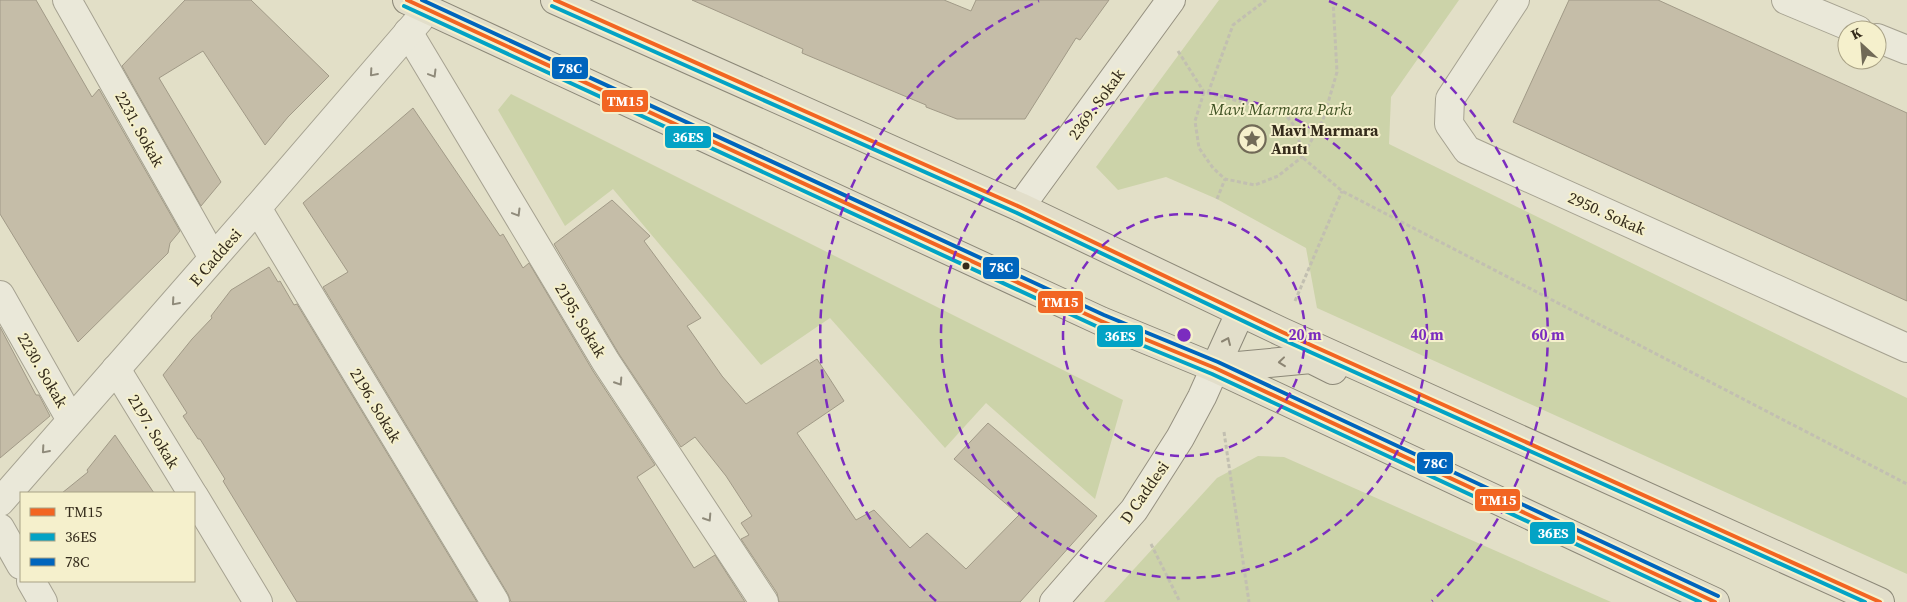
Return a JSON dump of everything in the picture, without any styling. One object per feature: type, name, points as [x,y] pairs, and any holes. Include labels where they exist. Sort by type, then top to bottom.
[{"type":"main road","points":[[555,0],[1020,208],[1240,313],[1880,602]]},
{"type":"main road","points":[[418,5],[1101,321],[1215,368],[1715,602]]},
{"type":"main road","points":[[1215,368],[1240,313]]},
{"type":"main road","points":[[1215,368],[1311,359],[1750,561],[1776,555]]},
{"type":"street","name":"2231. Sokak","points":[[67,0],[213,258]]},
{"type":"street","name":"2950. Sokak","points":[[1515,0],[1450,100],[1449,124],[1467,150],[1907,348]]},
{"type":"street","points":[[1786,0],[1837,21]]},
{"type":"street","name":"E Caddesi","points":[[0,502],[408,32],[418,5]]},
{"type":"street","name":"2369. Sokak","points":[[1020,208],[1164,9]]},
{"type":"street","name":"2195. Sokak","points":[[408,32],[606,362],[764,602]]},
{"type":"street","points":[[1887,42],[1907,50]]},
{"type":"street","name":"2196. Sokak","points":[[257,208],[495,602]]},
{"type":"street","name":"2230. Sokak","points":[[0,295],[71,420]]},
{"type":"street","name":"D Caddesi","points":[[1054,602],[1134,510],[1184,431],[1215,368]]},
{"type":"street","name":"2197. Sokak","points":[[116,369],[191,492]]},
{"type":"street","name":"2197. Sokak","points":[[195,498],[258,602]]},
{"type":"street","points":[[0,528],[20,562]]},
{"type":"street","points":[[32,582],[43,602]]},
{"type":"path","points":[[1266,0],[1233,25],[1196,121],[1199,148],[1213,168],[1225,179],[1255,185],[1278,176],[1302,157],[1323,120],[1337,72],[1333,0]]},
{"type":"path","points":[[1164,9],[1206,92],[1284,113],[1297,129],[1302,157],[1342,191],[1907,484]]},
{"type":"path","points":[[1217,199],[1225,179]]},
{"type":"path","points":[[1282,332],[1342,191]]},
{"type":"path","points":[[1223,428],[1248,602]]},
{"type":"path","points":[[1134,510],[1180,602]]},
{"type":"green space","name":"Mavi Marmara Parkı","points":[[1219,0],[1459,0],[1391,97],[1389,144],[1907,398],[1907,574],[1317,308],[1306,248],[1217,199],[1166,177],[1118,190],[1096,167]]},
{"type":"green space","points":[[511,94],[1123,400],[1095,499],[986,403],[945,448],[830,318],[761,365],[613,189],[565,226],[498,110]]},
{"type":"green space","points":[[1258,456],[1284,457],[1611,602],[1104,602],[1217,478]]},
{"type":"building","points":[[0,0],[36,0],[92,97],[99,89],[180,231],[170,243],[168,253],[78,342],[0,214]]},
{"type":"building","points":[[185,0],[251,0],[329,76],[288,117],[265,145],[203,51],[159,78],[221,182],[201,206],[122,66]]},
{"type":"building","points":[[692,0],[944,0],[971,11],[976,0],[1109,0],[1080,40],[1076,38],[1025,119],[957,119],[802,53],[803,49]]},
{"type":"building","points":[[1569,0],[1658,0],[1907,113],[1907,301],[1513,122]]},
{"type":"building","points":[[413,108],[500,236],[503,234],[523,268],[529,263],[593,371],[655,465],[637,477],[694,568],[715,555],[745,602],[511,602],[508,594],[323,287],[348,272],[303,203]]},
{"type":"building","points":[[612,200],[650,236],[644,241],[701,318],[687,326],[722,376],[746,404],[817,359],[844,401],[797,433],[856,520],[874,510],[910,548],[927,533],[966,569],[1019,515],[954,459],[988,423],[1097,516],[1020,602],[779,602],[777,593],[741,539],[749,535],[741,523],[752,516],[726,476],[695,437],[681,447],[619,354],[554,244]]},
{"type":"building","points":[[269,267],[294,305],[297,304],[477,602],[297,602],[223,481],[225,479],[183,416],[187,413],[163,375],[212,318],[211,316],[231,290]]},
{"type":"building","points":[[0,327],[36,395],[39,395],[50,416],[0,458]]},
{"type":"building","points":[[115,435],[153,492],[63,492],[88,472],[87,470]]},
{"type":"transit line","name":"TM15","points":[[407,0],[1101,321],[1215,368],[1715,602]]},
{"type":"transit line","name":"78C","points":[[422,0],[1104,315],[1218,362],[1718,596]]},
{"type":"transit line","name":"TM15","points":[[555,0],[1020,207],[1282,332],[1880,602]]},
{"type":"transit line","name":"36ES","points":[[404,6],[1098,327],[1212,374],[1700,602]]},
{"type":"transit line","name":"36ES","points":[[552,6],[1017,213],[1279,338],[1865,602]]},
{"type":"place","name":"Mavi Marmara Anıtı","points":[[1252,139]]}]
